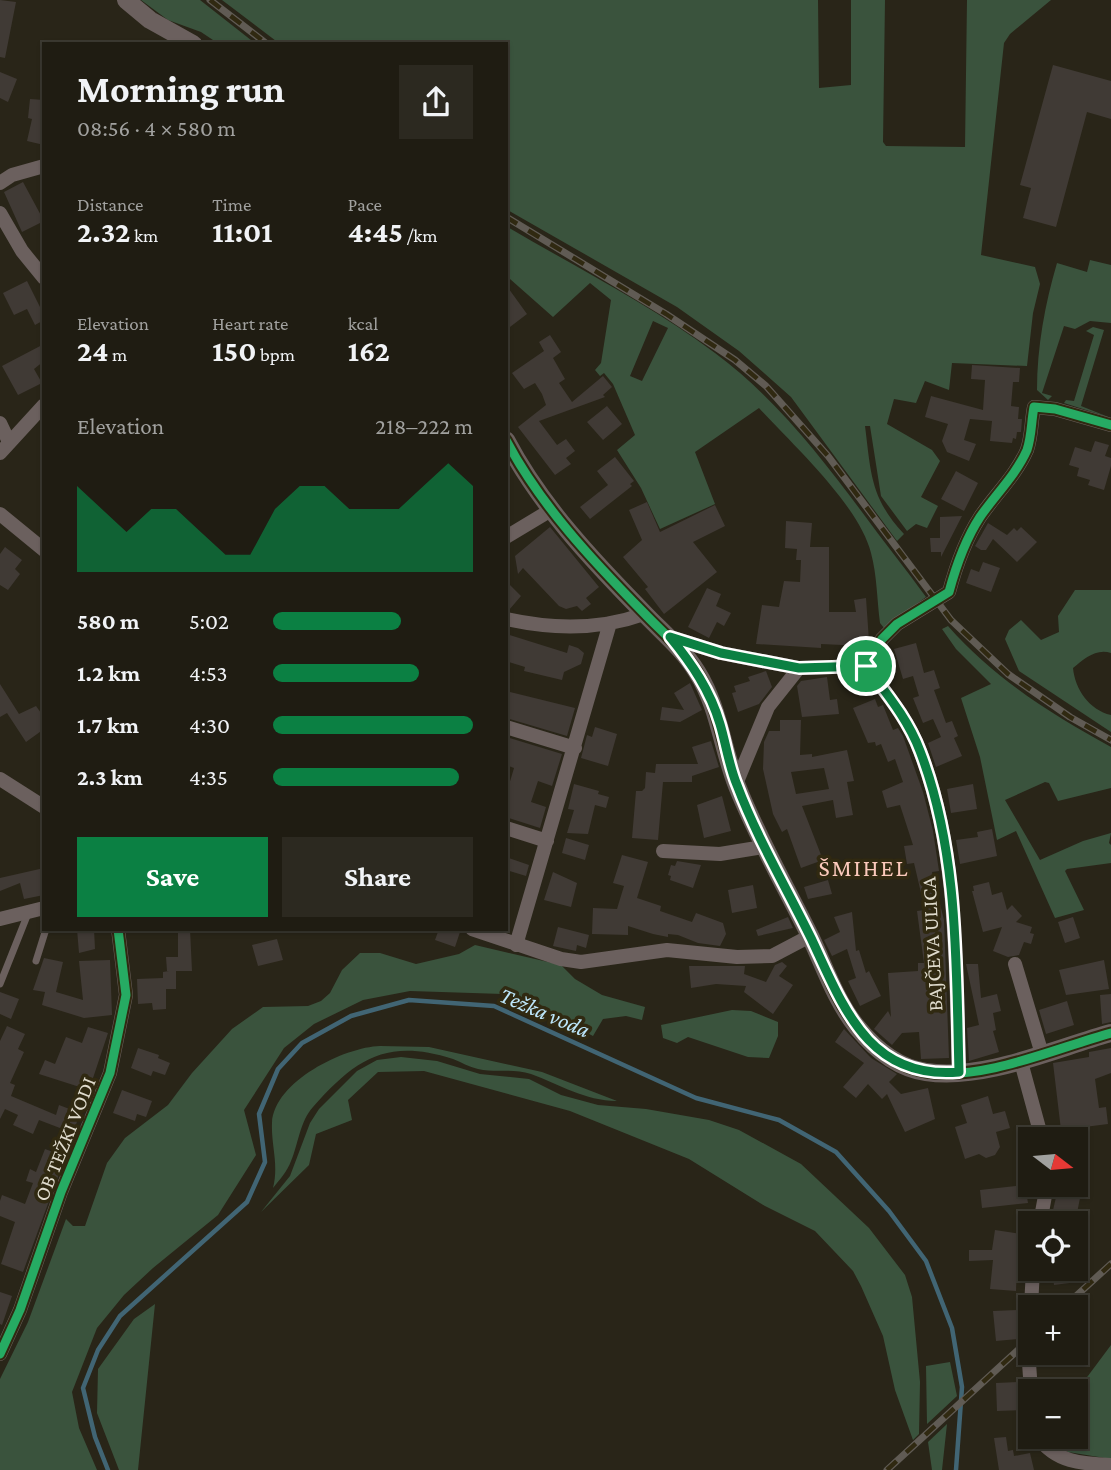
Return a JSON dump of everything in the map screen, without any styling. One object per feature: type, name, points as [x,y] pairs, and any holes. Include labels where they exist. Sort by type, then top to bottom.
[{"type":"street","points":[[126,0],[150,20],[189,42]]},
{"type":"street","points":[[0,183],[12,174],[42,166]]},
{"type":"street","points":[[0,214],[22,251],[42,276]]},
{"type":"street","points":[[5,448],[42,407]]},
{"type":"street","points":[[670,637],[721,653],[799,668],[869,662],[882,639],[897,624],[949,593],[965,543],[979,519],[1016,470],[1026,451],[1032,434],[1034,407],[1055,409],[1111,425]]},
{"type":"street","points":[[0,423],[5,448]]},
{"type":"street","points":[[508,444],[517,462],[551,510],[644,614],[670,637],[704,684],[719,720],[736,784],[763,847],[810,936],[846,1013],[869,1041],[897,1062],[910,1068],[939,1074],[1021,1062],[1111,1033]]},
{"type":"street","points":[[508,536],[551,510]]},
{"type":"street","points":[[0,514],[42,548]]},
{"type":"street","points":[[508,619],[549,626],[610,623],[644,614]]},
{"type":"street","points":[[516,945],[610,623]]},
{"type":"street","name":"BAJČEVA ULICA","points":[[869,662],[897,707],[919,750],[939,820],[949,873],[955,949],[959,1072]]},
{"type":"street","points":[[736,784],[768,708],[799,668]]},
{"type":"street","points":[[508,728],[575,748]]},
{"type":"street","points":[[0,779],[42,806]]},
{"type":"street","points":[[508,829],[547,841]]},
{"type":"street","points":[[663,851],[720,854],[763,847]]},
{"type":"street","points":[[0,919],[36,909]]},
{"type":"street","name":"OB TEŽKI VODI","points":[[0,1354],[20,1310],[61,1192],[110,1073],[121,1030],[126,995],[118,931]]},
{"type":"street","points":[[478,931],[561,959],[581,961],[667,950],[752,957],[772,956],[810,936]]},
{"type":"street","points":[[1015,964],[1042,1054]]},
{"type":"street","points":[[1021,1062],[1038,1127]]},
{"type":"street","points":[[1047,1449],[1062,1459],[1111,1465]]},
{"type":"lane","points":[[0,984],[36,909]]},
{"type":"lane","points":[[36,961],[45,931]]},
{"type":"green space","points":[[141,0],[200,0],[253,42],[216,42],[201,32],[168,20]]},
{"type":"green space","points":[[222,0],[818,0],[819,88],[851,85],[851,0],[885,0],[883,142],[886,146],[965,147],[967,0],[1051,0],[1010,34],[1004,43],[981,255],[1035,267],[1040,284],[1033,313],[1027,366],[952,363],[949,390],[925,381],[916,403],[894,399],[887,424],[932,450],[940,461],[921,497],[938,506],[927,528],[916,524],[907,531],[881,496],[870,426],[865,426],[871,471],[878,496],[904,534],[897,541],[791,397],[739,351],[677,307],[508,210],[508,42],[277,42]]},
{"type":"green space","points":[[508,227],[690,335],[757,388],[829,468],[926,597],[884,628],[880,623],[871,553],[853,515],[823,476],[759,408],[695,452],[715,504],[660,529],[641,488],[617,450],[635,435],[613,384],[604,373],[600,376],[595,370],[601,363],[611,300],[590,283],[553,317],[510,279]],"holes":[[[653,321],[668,328],[642,381],[630,376]]]},
{"type":"green space","points":[[1090,260],[1111,265],[1111,323],[1090,321],[1075,329],[1064,326],[1042,393],[1052,396],[1048,400],[1037,390],[1038,358],[1042,326],[1057,263],[1087,272]]},
{"type":"green space","points":[[1093,327],[1104,330],[1081,406],[1111,418],[1064,403],[1066,400],[1074,401],[1094,335],[1086,331]]},
{"type":"green space","points":[[1075,590],[1111,590],[1111,653],[1095,653],[1073,668],[1084,698],[1111,715],[1111,732],[1019,671],[1005,639],[1009,630],[1021,620],[1041,640],[1059,632],[1058,616]]},
{"type":"green space","points":[[948,626],[984,662],[1024,694],[1111,747],[1111,788],[1058,801],[1049,783],[1045,782],[1005,800],[1040,860],[1083,841],[1111,833],[1111,863],[1065,871],[1084,910],[1055,918],[1016,831],[997,840],[980,757],[961,698],[991,684],[956,649],[942,629]]},
{"type":"green space","points":[[475,945],[561,965],[575,979],[602,995],[645,1007],[642,1020],[626,1016],[603,1019],[593,1036],[541,1009],[503,994],[410,991],[363,1000],[314,1024],[284,1048],[244,1110],[256,1155],[218,1215],[124,1295],[97,1328],[72,1392],[79,1428],[97,1470],[0,1470],[0,1379],[28,1322],[66,1219],[73,1226],[85,1226],[107,1163],[125,1138],[168,1105],[192,1073],[232,1029],[263,1007],[308,1006],[321,1001],[330,993],[342,970],[360,953],[380,953],[416,964],[459,954]]},
{"type":"green space","points":[[732,1010],[751,1011],[778,1022],[778,1036],[769,1058],[748,1057],[688,1037],[677,1043],[663,1038],[661,1025]]},
{"type":"green space","points":[[429,1047],[542,1072],[617,1101],[583,1095],[524,1072],[478,1069],[430,1053],[391,1052],[359,1065],[313,1107],[302,1126],[289,1165],[273,1188],[275,1171],[272,1123],[276,1108],[285,1093],[298,1080],[331,1060],[365,1048]]},
{"type":"green space","points":[[401,1057],[437,1061],[480,1074],[529,1079],[561,1095],[598,1105],[646,1109],[709,1120],[739,1130],[801,1164],[869,1228],[905,1275],[912,1297],[920,1382],[919,1434],[913,1440],[895,1390],[883,1336],[861,1286],[853,1271],[815,1231],[765,1206],[689,1159],[570,1111],[424,1071],[378,1072],[348,1100],[352,1120],[316,1134],[309,1165],[261,1212],[290,1176],[310,1123],[319,1109],[357,1071],[377,1060]]},
{"type":"green space","points":[[155,1304],[138,1470],[119,1470],[97,1413],[98,1369],[134,1319]]},
{"type":"green space","points":[[1111,1345],[1111,1459],[1068,1452],[1064,1449],[1088,1449],[1088,1379],[1086,1379]]},
{"type":"green space","points":[[950,1362],[957,1396],[927,1424],[926,1366]]},
{"type":"green space","points":[[947,1424],[942,1470],[932,1470],[928,1442]]},
{"type":"building","points":[[0,0],[16,2],[5,58],[0,57]]},
{"type":"building","points":[[1053,65],[1111,81],[1111,119],[1087,112],[1056,227],[1023,218],[1031,188],[1020,185]]},
{"type":"building","points":[[0,72],[17,79],[8,102],[0,98]]},
{"type":"building","points":[[30,99],[42,100],[42,145],[27,141],[32,119],[28,118]]},
{"type":"building","points":[[23,182],[42,222],[22,232],[4,192]]},
{"type":"building","points":[[27,281],[42,311],[42,321],[35,325],[27,309],[14,315],[3,293]]},
{"type":"building","points":[[508,288],[527,314],[508,328]]},
{"type":"building","points":[[550,335],[561,352],[553,358],[565,379],[559,383],[572,402],[603,376],[612,387],[603,395],[605,397],[539,421],[557,445],[566,439],[575,451],[566,458],[571,464],[555,475],[518,427],[546,405],[542,394],[535,383],[524,389],[512,373],[544,351],[539,342]]},
{"type":"building","points":[[42,345],[42,363],[34,369],[42,383],[18,395],[2,366]]},
{"type":"building","points":[[972,365],[1020,368],[1019,382],[1013,382],[1011,406],[1019,407],[1018,419],[1022,419],[1021,432],[1017,432],[1012,443],[990,441],[992,421],[970,419],[964,440],[976,444],[969,461],[947,452],[942,441],[948,424],[925,417],[931,396],[983,410],[985,380],[971,379]]},
{"type":"building","points":[[607,406],[622,424],[603,440],[587,422]]},
{"type":"building","points":[[1095,441],[1109,445],[1105,456],[1111,458],[1111,466],[1104,490],[1088,485],[1090,480],[1077,476],[1079,468],[1069,465],[1075,447],[1091,452]]},
{"type":"building","points":[[615,457],[634,481],[630,484],[632,486],[590,519],[580,507],[608,485],[597,471]]},
{"type":"building","points":[[956,471],[978,483],[964,511],[941,499]]},
{"type":"building","points":[[647,502],[660,532],[715,505],[725,526],[693,542],[717,572],[664,614],[645,589],[648,587],[623,557],[642,540],[629,510]]},
{"type":"building","points":[[962,516],[941,557],[941,552],[931,552],[930,538],[940,538],[940,517]]},
{"type":"building","points":[[786,521],[812,523],[810,547],[829,547],[829,612],[856,612],[854,600],[866,598],[869,641],[863,642],[864,646],[821,644],[821,648],[756,644],[762,605],[779,607],[784,581],[800,582],[801,560],[796,560],[797,549],[785,548]]},
{"type":"building","points":[[988,523],[1007,535],[1014,528],[1017,531],[1021,527],[1037,542],[1017,562],[993,539],[986,550],[981,550],[975,546]]},
{"type":"building","points":[[550,527],[599,587],[586,598],[591,604],[582,611],[577,606],[566,609],[559,606],[523,568],[518,574],[515,556]]},
{"type":"building","points":[[5,547],[22,560],[15,569],[20,574],[8,590],[0,585],[0,554]]},
{"type":"building","points":[[983,562],[1000,568],[991,592],[966,583],[971,569],[979,572]]},
{"type":"building","points":[[508,583],[521,596],[508,610]]},
{"type":"building","points":[[707,588],[721,594],[716,606],[731,613],[724,626],[717,622],[709,638],[688,627]]},
{"type":"building","points":[[508,635],[567,653],[569,645],[584,653],[581,664],[564,672],[562,680],[524,671],[525,667],[508,662]]},
{"type":"building","points":[[916,643],[924,673],[934,670],[940,688],[934,690],[946,723],[952,721],[958,736],[954,738],[962,756],[936,767],[928,743],[941,737],[933,719],[923,723],[913,698],[919,696],[913,676],[903,679],[894,649]]},
{"type":"building","points":[[766,671],[772,687],[759,704],[738,712],[732,693],[736,692],[734,686],[750,681],[748,677]]},
{"type":"building","points":[[827,677],[830,700],[837,699],[839,714],[802,717],[797,686],[801,681]]},
{"type":"building","points":[[690,683],[702,710],[680,722],[660,720],[662,707],[684,710],[674,693]]},
{"type":"building","points":[[0,684],[19,714],[36,706],[42,714],[42,730],[26,742],[7,713],[0,717]]},
{"type":"building","points":[[508,691],[575,708],[567,736],[508,719]]},
{"type":"building","points":[[875,699],[878,707],[883,705],[893,730],[898,728],[903,736],[923,792],[933,831],[939,871],[932,872],[944,920],[949,1058],[921,1059],[919,1032],[902,1033],[892,1045],[874,1029],[888,1011],[891,1017],[888,973],[918,971],[918,963],[924,963],[917,911],[925,910],[914,863],[907,864],[904,846],[913,845],[900,805],[887,808],[882,791],[903,782],[895,759],[888,762],[881,744],[876,746],[875,742],[868,743],[853,708]]},
{"type":"building","points":[[780,720],[801,720],[800,755],[812,754],[812,757],[847,750],[854,781],[847,782],[853,815],[836,818],[833,800],[802,806],[823,860],[801,868],[787,829],[782,832],[773,814],[763,769],[764,742],[769,731],[780,731]],"holes":[[[824,768],[829,789],[796,794],[791,772]]]},
{"type":"building","points":[[595,727],[617,734],[608,766],[581,758],[587,735],[592,737]]},
{"type":"building","points":[[508,738],[562,754],[552,786],[538,781],[531,802],[546,807],[540,828],[508,818],[508,788],[514,768],[508,766]]},
{"type":"building","points":[[711,741],[719,767],[692,776],[692,782],[663,782],[658,840],[632,838],[636,791],[645,788],[646,772],[655,773],[656,764],[698,764],[692,747]]},
{"type":"building","points":[[574,784],[599,791],[598,794],[609,797],[606,808],[595,805],[588,834],[567,833],[574,810],[568,809]]},
{"type":"building","points":[[973,784],[977,809],[951,813],[947,789]]},
{"type":"building","points":[[722,796],[731,831],[704,838],[697,805]]},
{"type":"building","points":[[992,829],[997,856],[960,864],[956,840],[978,837],[977,832]]},
{"type":"building","points":[[566,838],[589,845],[585,860],[562,853]]},
{"type":"building","points":[[622,855],[648,862],[637,898],[661,906],[660,911],[692,922],[696,913],[723,923],[726,934],[720,946],[698,943],[678,935],[668,934],[668,937],[653,934],[628,926],[628,935],[592,934],[593,908],[617,909],[624,886],[613,883]]},
{"type":"building","points":[[508,858],[529,865],[526,876],[508,871]]},
{"type":"building","points":[[677,861],[701,865],[693,888],[670,880],[671,876],[668,875],[671,865],[675,866]]},
{"type":"building","points":[[42,868],[42,895],[24,899],[20,883],[0,891],[0,878]]},
{"type":"building","points":[[553,872],[577,883],[571,907],[544,900]]},
{"type":"building","points":[[828,880],[832,894],[808,899],[804,887]]},
{"type":"building","points":[[989,882],[992,895],[1002,892],[1007,910],[1012,905],[1022,916],[1016,922],[1032,927],[1030,933],[1034,934],[1031,944],[1024,942],[1019,955],[1008,957],[993,951],[1002,927],[983,932],[972,891],[973,886]]},
{"type":"building","points":[[753,885],[757,908],[732,913],[728,890]]},
{"type":"building","points":[[852,912],[856,951],[859,950],[866,973],[869,971],[881,996],[860,1006],[848,981],[856,978],[847,949],[832,956],[824,940],[840,932],[834,917]]},
{"type":"building","points":[[788,917],[793,928],[758,936],[756,930]]},
{"type":"building","points":[[1073,917],[1080,938],[1065,943],[1058,922]]},
{"type":"building","points":[[558,927],[589,935],[586,948],[577,945],[576,951],[553,946]]},
{"type":"building","points":[[77,931],[94,931],[95,949],[79,953]]},
{"type":"building","points":[[178,931],[190,931],[192,971],[176,971],[176,989],[166,989],[166,1009],[153,1010],[152,1003],[138,1004],[137,979],[163,978],[163,972],[169,971],[166,957],[178,957]]},
{"type":"building","points":[[438,931],[460,931],[455,947],[435,940]]},
{"type":"building","points":[[277,939],[283,960],[258,966],[252,945]]},
{"type":"building","points":[[44,958],[63,962],[56,992],[83,1000],[79,961],[110,960],[112,1015],[84,1018],[42,1005],[45,992],[33,990]]},
{"type":"building","points":[[1104,960],[1109,989],[1066,995],[1059,970]]},
{"type":"building","points":[[782,962],[787,966],[779,976],[793,985],[773,1014],[744,992],[746,986],[716,984],[691,988],[689,966],[745,966],[744,974],[766,982],[775,965]]},
{"type":"building","points":[[966,964],[978,964],[981,998],[997,994],[1001,1011],[993,1013],[996,1030],[993,1031],[999,1052],[969,1061],[967,1028],[979,1025]]},
{"type":"building","points":[[0,992],[19,999],[11,1019],[0,1014]]},
{"type":"building","points":[[1111,994],[1111,1022],[1102,1024],[1100,995]]},
{"type":"building","points":[[1067,1001],[1074,1025],[1046,1034],[1039,1010]]},
{"type":"building","points":[[7,1026],[25,1034],[18,1049],[24,1052],[10,1083],[15,1085],[11,1096],[56,1115],[59,1105],[80,1113],[73,1133],[39,1120],[33,1134],[13,1125],[18,1115],[5,1109],[0,1119],[0,1041]]},
{"type":"building","points":[[88,1027],[108,1033],[89,1090],[39,1074],[45,1060],[55,1064],[66,1037],[82,1043]]},
{"type":"building","points":[[844,1029],[871,1058],[897,1074],[889,1082],[901,1094],[928,1088],[935,1119],[905,1132],[887,1094],[882,1099],[868,1084],[856,1098],[843,1087],[864,1063],[835,1042]]},
{"type":"building","points":[[138,1048],[159,1055],[158,1058],[170,1063],[165,1075],[153,1071],[151,1076],[131,1068]]},
{"type":"building","points":[[1111,1048],[1111,1073],[1095,1079],[1099,1108],[1106,1107],[1108,1124],[1061,1127],[1053,1063],[1089,1057],[1089,1052]]},
{"type":"building","points":[[122,1090],[152,1101],[146,1117],[137,1114],[135,1121],[113,1113]]},
{"type":"building","points":[[988,1096],[993,1114],[1005,1111],[1010,1128],[996,1132],[1000,1147],[995,1155],[986,1158],[979,1154],[965,1159],[955,1127],[967,1123],[961,1105]]},
{"type":"building","points":[[45,1149],[64,1156],[64,1160],[23,1272],[1,1264],[15,1222],[0,1216],[0,1201],[2,1195],[25,1204],[33,1183],[26,1181],[30,1169],[36,1172]]},
{"type":"building","points":[[1018,1186],[1018,1197],[1027,1197],[1028,1203],[982,1208],[980,1190]]},
{"type":"building","points":[[1056,1197],[1080,1198],[1077,1211],[1053,1211]]},
{"type":"building","points":[[995,1230],[1018,1234],[1016,1291],[990,1289],[993,1260],[969,1261],[969,1250],[992,1250]]},
{"type":"building","points":[[1054,1281],[1077,1282],[1054,1285]]},
{"type":"building","points":[[0,1292],[12,1296],[2,1325],[0,1324]]},
{"type":"building","points":[[1017,1310],[1018,1339],[996,1341],[993,1311]]},
{"type":"building","points":[[1018,1382],[1018,1410],[997,1411],[996,1383]]},
{"type":"building","points":[[1006,1437],[1008,1451],[1013,1450],[1014,1456],[1030,1453],[1034,1470],[999,1470],[994,1438]]},
{"type":"waterway","name":"Težka voda","points":[[108,1470],[95,1437],[83,1388],[98,1350],[120,1316],[247,1202],[265,1162],[259,1114],[278,1069],[302,1043],[351,1016],[409,1000],[494,1006],[696,1098],[779,1120],[836,1152],[889,1211],[926,1261],[952,1328],[962,1387],[956,1470]]},
{"type":"railway","points":[[210,0],[264,42]]},
{"type":"railway","points":[[508,218],[666,314],[735,360],[766,386],[828,456],[951,620],[1008,674],[1070,717],[1111,740]]},
{"type":"railway","points":[[1077,1295],[1111,1264]]},
{"type":"railway","points":[[887,1470],[1018,1350]]},
{"type":"cycle path","points":[[670,637],[721,653],[799,668],[865,666],[882,639],[897,624],[949,592],[962,553],[975,526],[1027,450],[1034,407],[1055,409],[1111,425]]},
{"type":"cycle path","points":[[508,443],[551,510],[606,573],[679,648],[697,672],[710,699],[732,772],[754,825],[837,995],[857,1027],[871,1042],[896,1062],[916,1070],[948,1074],[1020,1062],[1111,1033]]},
{"type":"cycle path","points":[[0,1354],[20,1310],[61,1192],[110,1073],[126,995],[118,931]]},
{"type":"district","name":"ŠMIHEL","points":[[864,868]]},
{"type":"route","points":[[670,637],[721,653],[799,668],[866,666],[897,707],[919,750],[933,794],[948,860],[955,949],[959,1072],[924,1072],[897,1062],[869,1041],[846,1013],[810,936],[763,847],[736,784],[719,720],[704,684],[670,637]]}]
